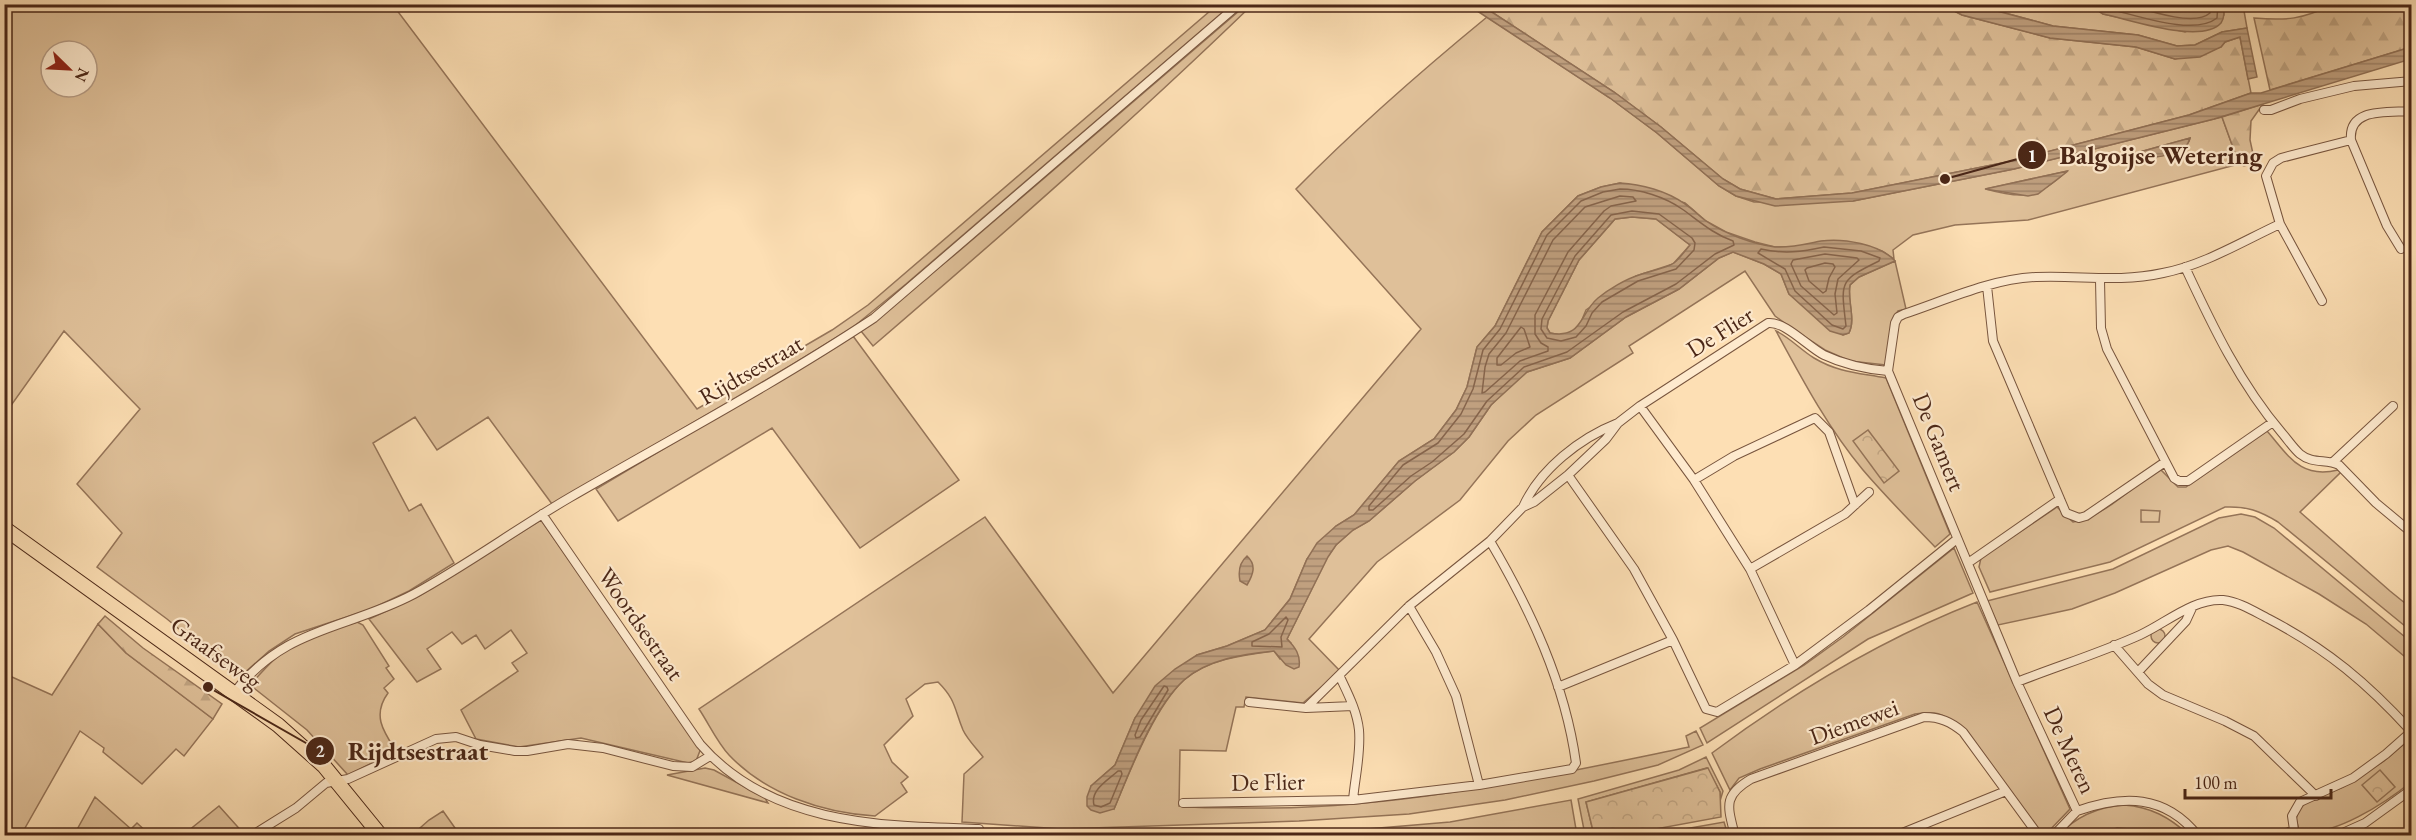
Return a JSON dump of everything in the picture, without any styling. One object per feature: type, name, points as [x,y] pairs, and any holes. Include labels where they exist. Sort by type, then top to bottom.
[{"type":"main road","name":"Graafseweg","points":[[4,528],[234,693],[302,745],[338,782],[381,836]]},
{"type":"street","name":"Rijdtsestraat","points":[[234,693],[248,677],[284,646],[314,632],[374,612],[414,593],[542,514],[874,318],[1239,4]]},
{"type":"street","points":[[2264,110],[2271,110],[2300,99],[2354,86],[2412,81]]},
{"type":"street","points":[[2401,249],[2386,226],[2351,140],[2350,131],[2353,123],[2360,117],[2412,111]]},
{"type":"street","points":[[2322,301],[2280,224],[2266,182],[2268,169],[2281,158],[2351,140]]},
{"type":"street","name":"De Gamert","points":[[1968,563],[1888,371],[1895,323],[1898,317],[1987,286],[2034,277],[2130,280],[2185,267],[2280,224]]},
{"type":"street","points":[[2185,267],[2212,326],[2247,385],[2273,422],[2301,455],[2318,462],[2333,462],[2339,465],[2376,503],[2412,533]]},
{"type":"street","points":[[2100,280],[2101,328],[2107,349],[2174,478],[2179,481],[2188,481],[2273,422]]},
{"type":"street","points":[[1987,286],[1993,341],[2066,513],[2079,518],[2086,516],[2165,462]]},
{"type":"street","name":"De Flier","points":[[1523,507],[1534,502],[1568,475],[1606,439],[1618,423],[1640,406],[1768,323],[1776,322],[1803,343],[1845,364],[1888,371]]},
{"type":"street","points":[[1640,406],[1694,480],[1750,569],[1795,665]]},
{"type":"street","points":[[2333,462],[2392,406]]},
{"type":"street","points":[[1694,480],[1734,456],[1815,418],[1829,432],[1855,505]]},
{"type":"street","name":"De Flier","points":[[1306,708],[1410,606],[1490,541],[1523,507],[1528,497],[1560,457],[1599,430],[1618,423]]},
{"type":"street","points":[[1568,475],[1634,569],[1673,640],[1706,709],[1717,712],[1795,665],[1869,610],[1957,538]]},
{"type":"street","points":[[1750,569],[1845,514],[1869,492]]},
{"type":"street","points":[[1968,563],[2060,499]]},
{"type":"street","name":"Woordsestraat","points":[[542,514],[710,756],[731,775],[796,806],[833,818],[879,825],[979,830]]},
{"type":"street","name":"De Flier","points":[[1183,803],[1353,801],[1479,785],[1572,769],[1576,763],[1574,743],[1558,687],[1519,590],[1490,541]]},
{"type":"street","name":"De Meren","points":[[1968,563],[2017,682],[2077,811],[2102,802],[2124,799],[2142,800],[2177,815],[2198,836]]},
{"type":"street","name":"De Meren","points":[[2017,682],[2141,634],[2193,607],[2223,600],[2238,604],[2306,638],[2376,693],[2411,731],[2386,754],[2353,778],[2300,802],[2292,816],[2297,833],[2279,836]]},
{"type":"street","points":[[1410,606],[1437,652],[1456,696],[1479,785]]},
{"type":"street","points":[[2138,672],[2186,621],[2193,607]]},
{"type":"street","points":[[1558,687],[1673,640]]},
{"type":"street","points":[[2114,645],[2163,695],[2254,736],[2316,796]]},
{"type":"street","points":[[1340,677],[1353,706],[1359,728],[1359,752],[1353,801]]},
{"type":"street","points":[[1249,702],[1306,708],[1353,706]]},
{"type":"street","name":"Diemewei","points":[[1736,836],[1728,806],[1736,788],[1751,779],[1924,717],[1937,717],[1953,723],[1963,732],[2039,836]]},
{"type":"street","points":[[251,836],[296,808],[326,783],[348,779],[435,739],[456,737],[480,745],[515,751],[568,744],[603,748],[673,766],[692,767],[710,756]]},
{"type":"street","points":[[2336,836],[2365,823],[2412,789]]},
{"type":"street","points":[[1895,836],[2006,791]]},
{"type":"street","points":[[2053,836],[2077,811]]},
{"type":"green space","points":[[5,5],[393,5],[697,409],[832,330],[868,305],[1217,5],[1231,5],[852,328],[564,498],[552,504],[488,417],[437,450],[415,417],[373,443],[409,511],[421,504],[454,563],[409,591],[371,609],[295,634],[269,651],[241,676],[231,672],[167,619],[97,567],[122,533],[77,484],[140,409],[64,331],[5,414]]},
{"type":"green space","points":[[1246,5],[1252,5],[1112,135],[873,346],[861,331],[958,252]]},
{"type":"green space","points":[[1481,5],[1943,5],[1962,15],[2050,38],[2136,47],[2175,59],[2221,47],[2225,42],[2240,37],[2251,93],[2189,115],[2012,161],[1852,193],[1776,199],[1740,189],[1723,179],[1661,127],[1614,92]]},
{"type":"green space","points":[[1975,5],[2097,5],[2094,8],[2103,14],[2185,32],[2224,15],[2223,5],[2243,5],[2247,28],[2222,32],[2195,45],[2177,46],[2138,35],[2053,26]]},
{"type":"green space","points":[[2332,5],[2411,5],[2411,47],[2270,90],[2254,18],[2294,18]]},
{"type":"green space","points":[[1487,17],[1610,98],[1657,133],[1719,186],[1736,196],[1754,202],[1853,201],[2014,169],[2222,117],[2239,164],[2028,220],[1955,225],[1913,235],[1893,250],[1894,259],[1882,251],[1843,242],[1824,241],[1797,247],[1775,247],[1755,242],[1726,232],[1706,221],[1685,203],[1620,183],[1578,196],[1542,232],[1495,326],[1477,347],[1467,387],[1456,410],[1434,439],[1399,461],[1354,515],[1336,526],[1307,559],[1290,599],[1265,630],[1227,646],[1197,655],[1135,718],[1115,765],[1091,786],[1114,809],[1153,723],[1173,692],[1194,673],[1227,659],[1251,654],[1274,651],[1280,659],[1291,643],[1287,639],[1328,556],[1336,545],[1454,452],[1469,437],[1491,405],[1527,372],[1570,358],[1626,317],[1679,289],[1719,258],[1733,252],[1764,264],[1781,274],[1789,294],[1843,335],[1849,333],[1851,328],[1850,285],[1859,277],[1895,261],[1906,309],[1898,311],[1894,317],[1886,365],[1850,361],[1825,350],[1793,329],[1775,316],[1745,271],[1629,346],[1633,353],[1536,415],[1508,441],[1460,500],[1377,562],[1309,639],[1340,671],[1303,703],[1246,697],[1244,707],[1236,707],[1226,751],[1180,750],[1179,806],[1247,808],[1359,804],[1470,789],[1689,747],[1686,736],[1696,731],[1703,745],[1658,765],[1505,800],[1409,814],[1299,821],[1061,829],[962,822],[964,774],[983,757],[965,733],[951,699],[938,682],[925,684],[906,699],[913,716],[884,745],[892,762],[908,777],[901,783],[907,792],[875,816],[835,811],[796,799],[760,781],[729,755],[699,709],[985,517],[1113,693],[1421,329],[1296,189],[1413,79]],"holes":[[[2190,138],[2187,144],[2176,152],[2138,159],[2136,153]],[[2067,171],[2047,187],[2030,194],[2011,195],[1986,189]]]},
{"type":"green space","points":[[2263,104],[2251,121],[2250,140],[2255,163],[2244,166],[2239,164],[2222,117]]},
{"type":"green space","points":[[1632,217],[1656,219],[1690,245],[1673,264],[1636,276],[1586,310],[1581,322],[1572,332],[1561,335],[1550,333],[1547,328],[1548,321],[1579,260],[1615,219]]},
{"type":"green space","points":[[1776,331],[1809,355],[1832,367],[1886,378],[1950,534],[1935,547],[1850,454],[1816,403]]},
{"type":"green space","points":[[853,336],[959,480],[860,548],[772,428],[618,521],[596,489]]},
{"type":"green space","points":[[1868,430],[1899,471],[1884,483],[1853,441]]},
{"type":"green space","points":[[2267,431],[2289,457],[2305,468],[2314,471],[2338,470],[2341,472],[2300,512],[2411,608],[2411,631],[2278,522],[2259,512],[2240,507],[2225,507],[2110,562],[1990,592],[1979,567],[1981,558],[2057,507],[2073,522],[2083,520],[2103,510],[2151,474],[2161,470],[2178,487],[2186,487]]},
{"type":"green space","points":[[2141,510],[2160,511],[2159,522],[2141,522]]},
{"type":"green space","points":[[2241,514],[2255,517],[2274,528],[2411,642],[2411,662],[2366,624],[2319,594],[2228,546],[2211,550],[2115,593],[2072,609],[1998,625],[1987,601],[2113,569],[2219,518]]},
{"type":"green space","points":[[541,520],[701,748],[696,761],[688,763],[581,738],[519,747],[476,739],[461,710],[518,671],[512,663],[527,653],[511,630],[485,649],[476,635],[462,644],[452,632],[427,649],[441,669],[417,682],[369,619],[419,596]]},
{"type":"green space","points":[[1954,548],[1973,593],[1868,639],[1707,743],[1700,728],[1804,665],[1843,637]]},
{"type":"green space","points":[[1977,602],[2070,809],[2045,835],[2041,835],[1957,726],[1943,715],[1933,713],[1915,714],[1760,769],[1739,778],[1730,790],[1712,753],[1775,709],[1840,668],[1907,633]]},
{"type":"green space","points":[[105,616],[143,648],[222,704],[213,719],[126,653],[98,624]]},
{"type":"green space","points":[[357,622],[363,625],[389,666],[386,668],[394,679],[384,688],[388,693],[383,701],[380,716],[387,737],[396,751],[348,775],[307,730],[250,685],[274,660],[291,647]]},
{"type":"green space","points":[[98,624],[126,653],[213,719],[184,756],[176,749],[142,784],[103,752],[104,748],[80,731],[21,835],[5,835],[5,686],[12,677],[52,695]]},
{"type":"green space","points":[[2158,629],[2163,631],[2165,636],[2163,641],[2158,643],[2153,641],[2151,636],[2153,631]]},
{"type":"green space","points":[[2411,738],[2411,782],[2374,808],[2342,824],[2312,832],[2299,830],[2296,819],[2299,809],[2307,802],[2343,787],[2384,761]]},
{"type":"green space","points":[[1706,757],[1723,791],[1720,801],[1720,792],[1707,768],[1586,802],[1594,835],[1585,835],[1578,799],[1679,770]]},
{"type":"green space","points":[[705,768],[714,770],[765,798],[768,803],[667,775]]},
{"type":"green space","points":[[1708,768],[1720,792],[1721,817],[1623,835],[1594,835],[1586,802]]},
{"type":"green space","points":[[2380,770],[2395,787],[2377,802],[2362,785]]},
{"type":"green space","points":[[95,797],[131,829],[137,823],[150,835],[74,835]]},
{"type":"green space","points":[[1571,800],[1577,835],[1356,835],[1356,830],[1450,822]]},
{"type":"green space","points":[[2124,805],[2143,808],[2159,814],[2189,835],[2146,835],[2104,831],[2094,835],[2058,836],[2072,823],[2096,810]]},
{"type":"green space","points":[[219,806],[245,835],[183,835]]},
{"type":"green space","points":[[443,811],[460,835],[412,835],[429,820]]},
{"type":"green space","points":[[1724,822],[1728,835],[1668,835],[1668,832]]},
{"type":"green space","points":[[1328,832],[1324,836],[1166,835]]},
{"type":"water","points":[[2097,4],[2223,5],[2224,14],[2221,23],[2211,29],[2198,32],[2182,31],[2164,29],[2103,14],[2094,8]]},
{"type":"water","points":[[1468,5],[1481,5],[1614,92],[1661,127],[1723,179],[1740,189],[1776,199],[1852,193],[2012,161],[2189,115],[2251,93],[2261,93],[2411,47],[2411,59],[2214,119],[2014,169],[1853,201],[1775,206],[1736,196],[1719,186],[1657,133],[1610,98]]},
{"type":"water","points":[[1943,5],[1975,5],[2053,26],[2138,35],[2177,46],[2195,45],[2222,32],[2247,28],[2257,77],[2248,79],[2240,37],[2225,42],[2221,47],[2200,57],[2175,59],[2136,47],[2050,38],[1962,15]]},
{"type":"water","points":[[2190,138],[2182,149],[2176,152],[2138,159],[2136,153]]},
{"type":"water","points":[[2068,171],[2038,194],[2028,196],[1985,189]]},
{"type":"water","points":[[1620,183],[1662,192],[1678,199],[1714,226],[1739,238],[1758,243],[1781,247],[1840,240],[1871,246],[1895,261],[1859,277],[1850,285],[1851,328],[1849,333],[1843,335],[1830,331],[1789,294],[1781,274],[1764,264],[1733,252],[1719,258],[1679,289],[1626,317],[1570,358],[1527,372],[1491,405],[1469,437],[1454,452],[1336,545],[1287,639],[1297,652],[1299,667],[1294,669],[1286,665],[1274,651],[1215,662],[1194,673],[1173,692],[1152,723],[1114,809],[1100,813],[1091,810],[1087,806],[1087,797],[1091,786],[1115,765],[1135,718],[1155,686],[1175,669],[1197,655],[1227,646],[1265,630],[1290,599],[1307,559],[1317,543],[1336,526],[1354,515],[1399,461],[1434,439],[1456,410],[1467,387],[1477,347],[1495,326],[1542,232],[1578,196]],"holes":[[[1632,217],[1656,219],[1690,245],[1678,259],[1670,265],[1634,277],[1607,291],[1592,304],[1575,329],[1561,334],[1550,333],[1547,328],[1548,321],[1579,260],[1615,219]]]},
{"type":"water","points":[[1247,556],[1252,563],[1253,570],[1247,585],[1240,581],[1239,574],[1241,564]]},
{"type":"water","points":[[2117,828],[2130,829],[2146,835],[2094,835]]},
{"type":"place","name":"Balgoijse Wetering","points":[[1945,179]]},
{"type":"place","name":"Rijdtsestraat","points":[[208,687]]}]
